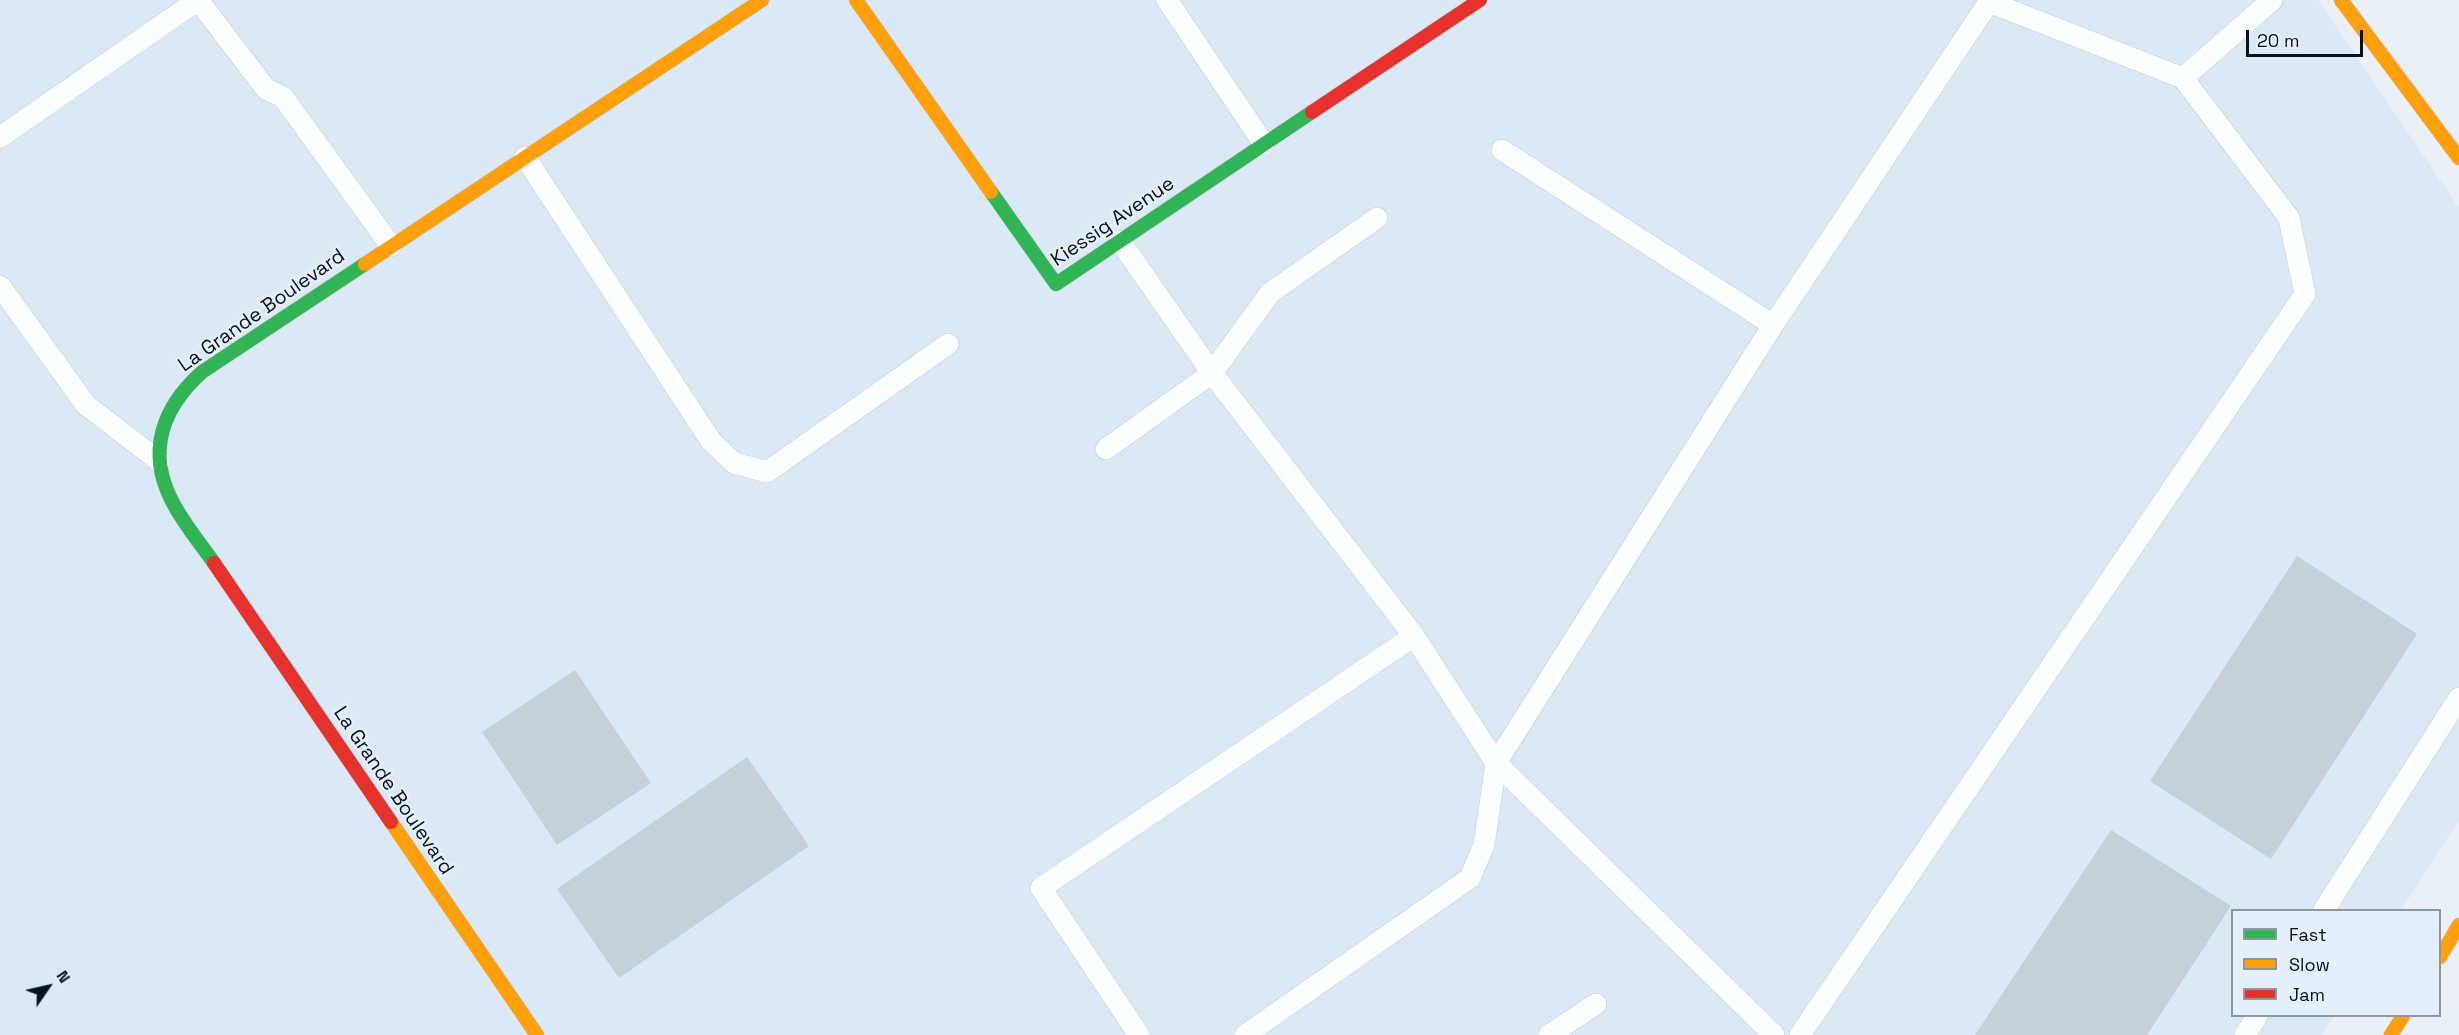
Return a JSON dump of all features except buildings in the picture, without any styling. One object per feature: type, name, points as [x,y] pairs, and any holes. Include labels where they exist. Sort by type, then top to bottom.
[{"type":"street","name":"La Grande Boulevard","points":[[537,1035],[172,501],[163,483],[159,461],[159,441],[164,421],[173,402],[187,384],[762,0]]},
{"type":"street","name":"Kiessig Avenue","points":[[856,0],[1056,284],[1480,0]]},
{"type":"street","points":[[2341,0],[2459,156]]},
{"type":"street","points":[[2441,954],[2459,925]]},
{"type":"street","points":[[2391,1035],[2402,1017]]},
{"type":"lane","points":[[0,137],[198,0],[266,90],[283,97],[391,246]]},
{"type":"lane","points":[[1167,0],[1264,144]]},
{"type":"lane","points":[[2183,78],[2272,0]]},
{"type":"lane","points":[[1245,1035],[1470,878],[1484,845],[1497,763],[1773,325],[1989,2],[2183,78],[2289,218],[2305,294],[1800,1035]]},
{"type":"lane","points":[[1502,150],[1773,325]]},
{"type":"lane","points":[[525,157],[711,441],[734,463],[767,472],[948,344]]},
{"type":"lane","points":[[1106,449],[1212,373],[1270,294],[1377,218]]},
{"type":"lane","points":[[1120,241],[1212,373],[1414,636],[1497,763],[1774,1035]]},
{"type":"lane","points":[[0,286],[86,405],[159,461]]},
{"type":"lane","points":[[1139,1035],[1041,888],[1414,636]]},
{"type":"lane","points":[[2325,909],[2459,698]]},
{"type":"lane","points":[[1549,1035],[1596,1004]]},
{"type":"lane","points":[[2245,1035],[2256,1017]]},
{"type":"shaded area","points":[[0,0],[2318,0],[2459,208],[2459,820],[2402,909],[2231,909],[2231,1017],[2333,1017],[2322,1035],[0,1035]]},
{"type":"traffic: fast","points":[[991,192],[1056,284],[1312,112]]},
{"type":"traffic: fast","points":[[214,563],[181,517],[164,483],[160,465],[160,447],[169,415],[177,400],[202,372],[365,264]]},
{"type":"traffic: slow","points":[[365,264],[762,0]]},
{"type":"traffic: slow","points":[[856,0],[991,192]]},
{"type":"traffic: slow","points":[[2341,0],[2459,158]]},
{"type":"traffic: slow","points":[[391,822],[537,1035]]},
{"type":"traffic: slow","points":[[2441,955],[2459,925]]},
{"type":"traffic: slow","points":[[2391,1035],[2402,1017]]},
{"type":"traffic: jam","points":[[1312,112],[1480,0]]},
{"type":"traffic: jam","points":[[214,563],[391,822]]}]
